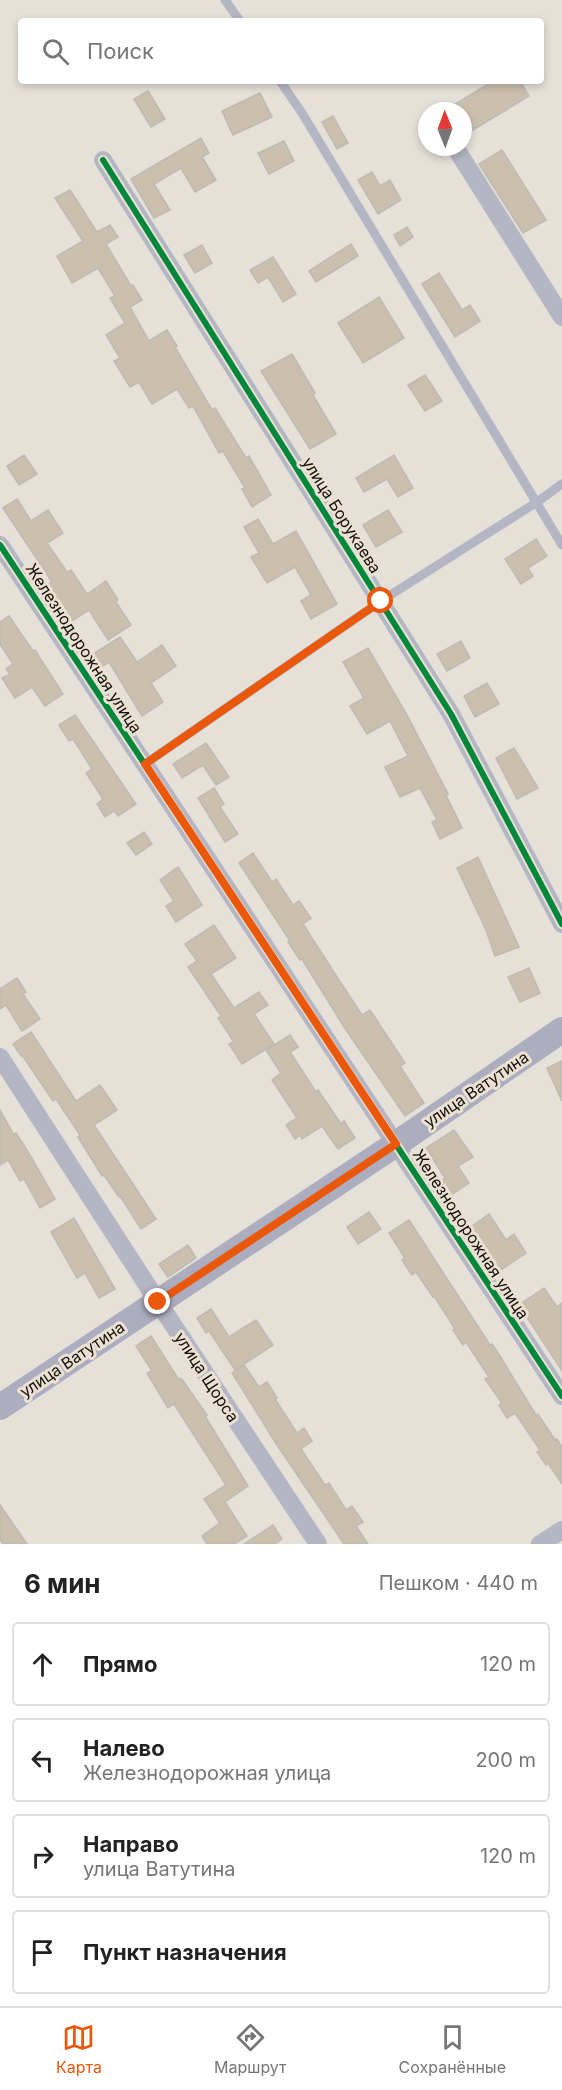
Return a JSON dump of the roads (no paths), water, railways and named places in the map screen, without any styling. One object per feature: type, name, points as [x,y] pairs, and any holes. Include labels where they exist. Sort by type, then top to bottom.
[{"type":"street","points":[[461,156],[562,317]]},
{"type":"street","name":"улица Борукаева","points":[[104,160],[451,714],[562,924]]},
{"type":"street","name":"Железнодорожная улица","points":[[0,545],[562,1396]]},
{"type":"street","name":"улица Ватутина","points":[[0,1407],[396,1144],[562,1030]]},
{"type":"street","name":"улица Щорса","points":[[0,1057],[318,1544]]},
{"type":"street","points":[[540,1544],[562,1530]]},
{"type":"lane","points":[[225,0],[238,18]]},
{"type":"lane","points":[[282,84],[302,113],[562,545]]},
{"type":"lane","points":[[145,764],[381,601],[562,484]]}]
